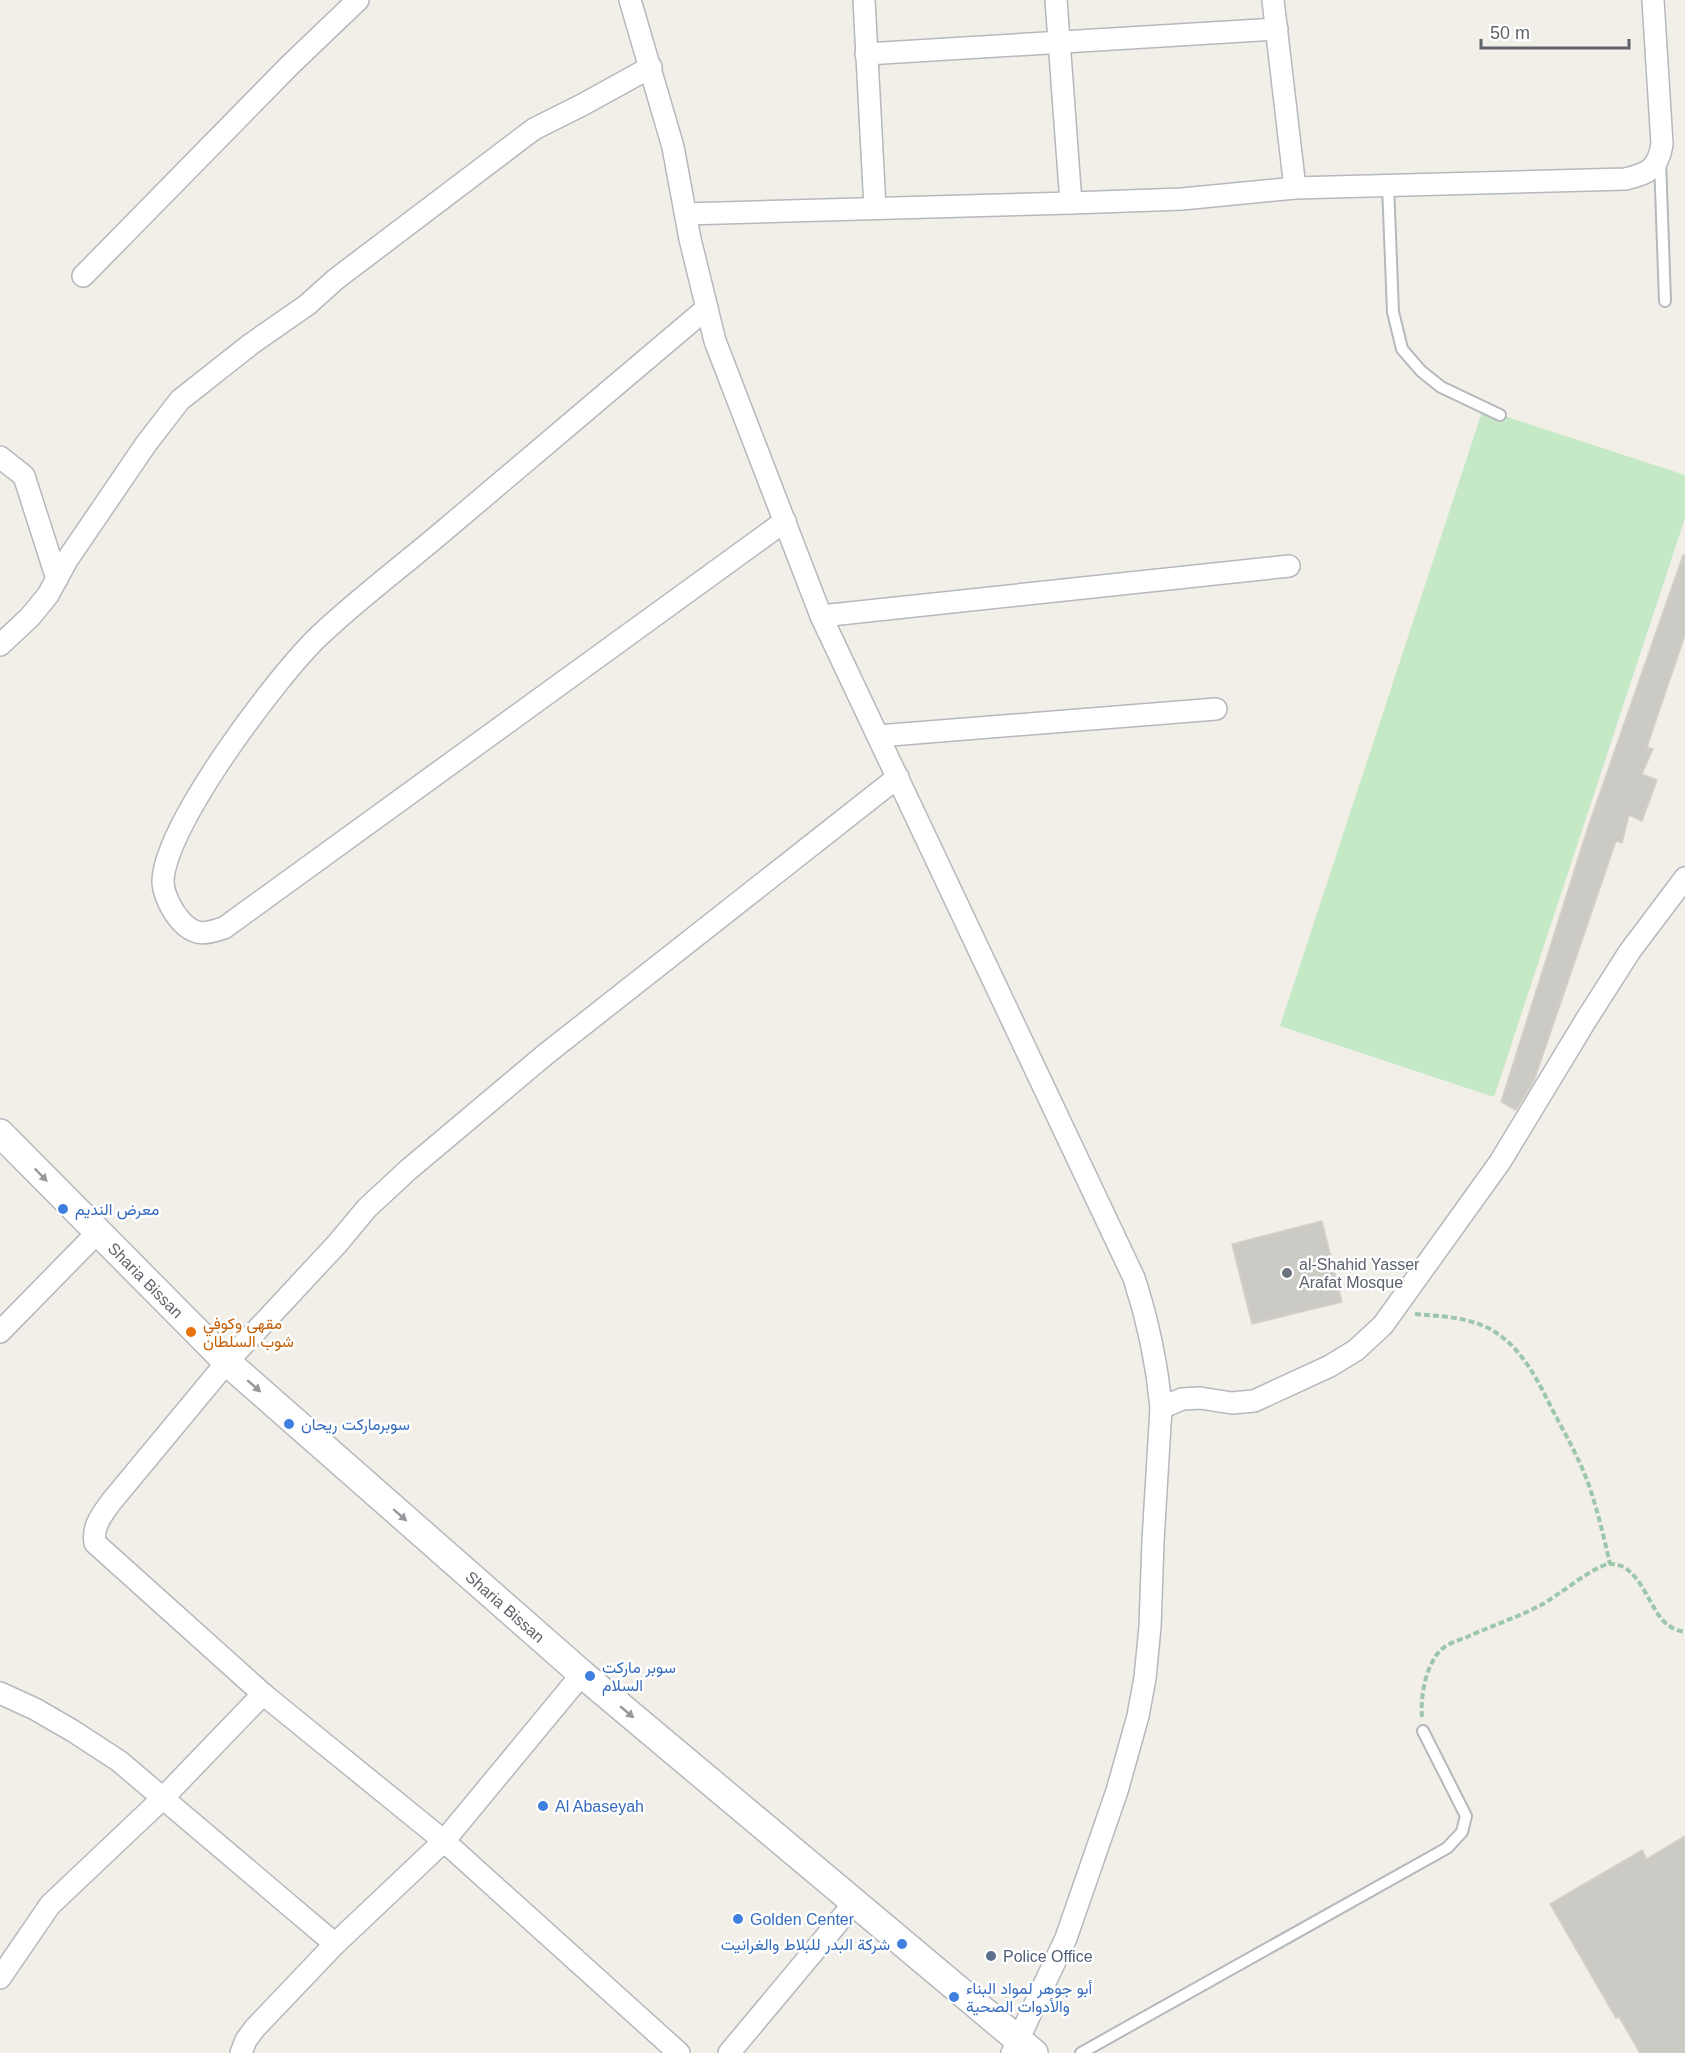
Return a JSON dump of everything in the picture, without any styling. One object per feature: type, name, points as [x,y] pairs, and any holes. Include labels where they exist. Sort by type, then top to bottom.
[{"type":"street","points":[[82,276],[290,65],[358,0]]},
{"type":"street","points":[[630,0],[673,147],[715,341],[821,616],[1134,1278],[1147,1319],[1159,1380],[1161,1408],[1150,1627],[1145,1678],[1138,1716],[1117,1791],[1066,1938],[1021,2048]]},
{"type":"street","points":[[864,0],[875,208]]},
{"type":"street","points":[[1056,0],[1071,203]]},
{"type":"street","points":[[1273,0],[1294,188]]},
{"type":"street","points":[[686,214],[1182,199],[1294,188],[1625,178],[1644,175],[1660,157],[1662,144],[1653,0]]},
{"type":"street","points":[[866,54],[1277,29]]},
{"type":"street","points":[[0,645],[30,617],[48,596],[67,560],[146,444],[180,400],[250,344],[307,305],[336,279],[534,129],[651,67]]},
{"type":"street","points":[[707,308],[318,637],[266,697],[220,762],[186,817],[175,842],[163,883],[169,902],[179,920],[194,932],[208,933],[224,928],[785,521]]},
{"type":"street","points":[[0,457],[24,476],[57,579]]},
{"type":"street","points":[[821,616],[1289,567]]},
{"type":"street","points":[[878,736],[1216,709]]},
{"type":"street","points":[[679,2053],[444,1841],[262,1694],[95,1543],[93,1534],[98,1520],[111,1502],[227,1362],[368,1208],[408,1170],[546,1054],[898,777]]},
{"type":"street","points":[[1161,1408],[1182,1399],[1200,1398],[1232,1403],[1254,1401],[1330,1366],[1356,1350],[1383,1325],[1500,1162],[1630,951],[1685,878]]},
{"type":"street","name":"Sharia Bissan","points":[[0,1133],[96,1233],[227,1362],[582,1674],[855,1902],[1021,2048]]},
{"type":"street","points":[[0,1332],[96,1233]]},
{"type":"street","points":[[241,2053],[246,2040],[255,2028],[335,1944],[444,1841],[582,1674]]},
{"type":"street","points":[[0,1693],[35,1709],[110,1755],[335,1944]]},
{"type":"street","points":[[0,1978],[50,1905],[162,1799],[262,1694]]},
{"type":"street","points":[[729,2053],[855,1902]]},
{"type":"lane","points":[[1660,157],[1665,301]]},
{"type":"lane","points":[[1388,185],[1393,312],[1402,349],[1421,371],[1441,387],[1500,415]]},
{"type":"lane","points":[[1081,2053],[1446,1848],[1462,1832],[1466,1816],[1423,1731]]},
{"type":"path","points":[[1393,1311],[1460,1318],[1489,1328],[1508,1341],[1520,1353],[1547,1398],[1579,1462],[1593,1496],[1610,1564]]},
{"type":"path","points":[[1423,1731],[1421,1706],[1426,1674],[1442,1649],[1539,1606],[1594,1570],[1610,1564],[1633,1575],[1667,1625],[1685,1632]]},
{"type":"green space","points":[[1483,409],[1685,475],[1685,518],[1494,1097],[1280,1026]]},
{"type":"building","points":[[1683,555],[1685,555],[1685,635],[1647,747],[1653,749],[1642,774],[1657,780],[1642,821],[1629,815],[1622,843],[1616,841],[1534,1081],[1516,1110],[1501,1102],[1588,827]]},
{"type":"building","name":"al-Shahid Yasser Arafat Mosque","points":[[1322,1221],[1342,1302],[1252,1324],[1232,1244]]},
{"type":"building","points":[[1685,1836],[1685,2053],[1640,2053],[1619,2017],[1616,2018],[1550,1904],[1642,1850],[1647,1859]]},
{"type":"place","name":"معرض النديم","points":[[63,1209]]},
{"type":"place","name":"al-Shahid Yasser Arafat Mosque","points":[[1287,1273]]},
{"type":"place","name":"مقهى وكوفي شوب السلطان","points":[[191,1332]]},
{"type":"place","name":"سوبرماركت ريحان","points":[[289,1424]]},
{"type":"place","name":"سوبر ماركت السلام","points":[[590,1676]]},
{"type":"place","name":"Al Abaseyah","points":[[543,1806]]},
{"type":"place","name":"Golden Center","points":[[738,1919]]},
{"type":"place","name":"شركة البدر للبلاط والغرانيت","points":[[902,1944]]},
{"type":"place","name":"Police Office","points":[[991,1956]]},
{"type":"place","name":"أبو جوهر لمواد البناء والأدوات الصحية","points":[[954,1997]]}]
